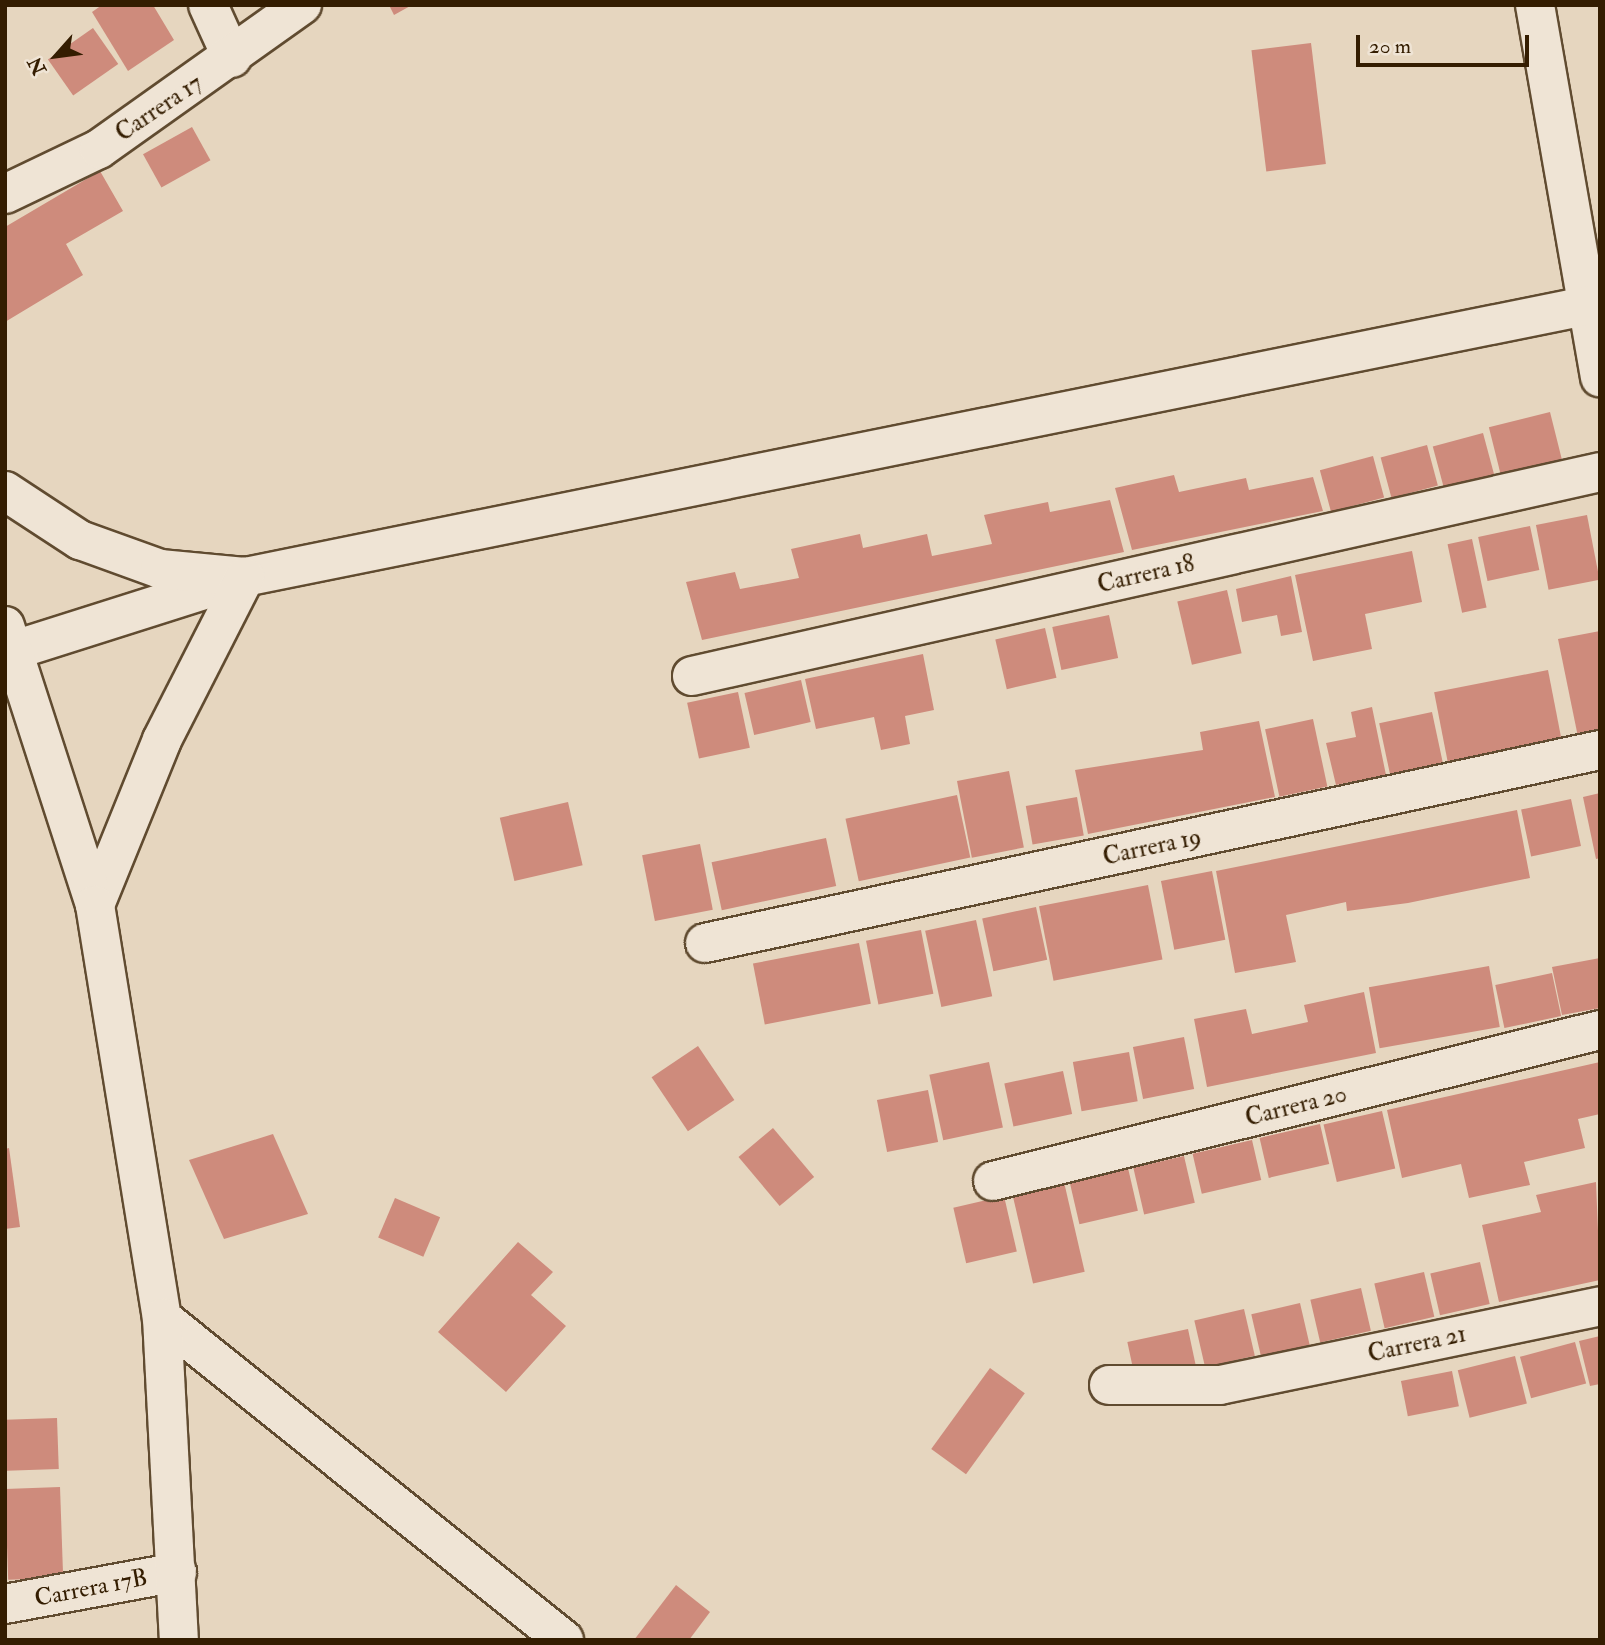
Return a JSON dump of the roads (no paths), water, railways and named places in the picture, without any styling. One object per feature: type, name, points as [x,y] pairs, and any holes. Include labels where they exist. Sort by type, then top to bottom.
[{"type":"street","points":[[208,5],[232,58]]},
{"type":"street","name":"Carrera 17","points":[[5,194],[99,149],[232,58],[302,5]]},
{"type":"street","points":[[1535,5],[1594,304],[1600,376]]},
{"type":"street","points":[[178,1640],[177,1572],[162,1318],[95,905],[8,643],[245,577],[1594,304]]},
{"type":"street","name":"Carrera 18","points":[[692,676],[1600,472]]},
{"type":"street","points":[[5,491],[91,544],[160,569],[245,577]]},
{"type":"street","points":[[95,905],[162,740],[245,577]]},
{"type":"street","name":"Carrera 19","points":[[705,943],[1600,750]]},
{"type":"street","name":"Carrera 20","points":[[993,1181],[1600,1030]]},
{"type":"street","name":"Carrera 21","points":[[1109,1385],[1234,1382],[1600,1306]]},
{"type":"street","points":[[162,1318],[564,1640]]},
{"type":"street","name":"Carrera 17B","points":[[5,1604],[177,1572]]}]
